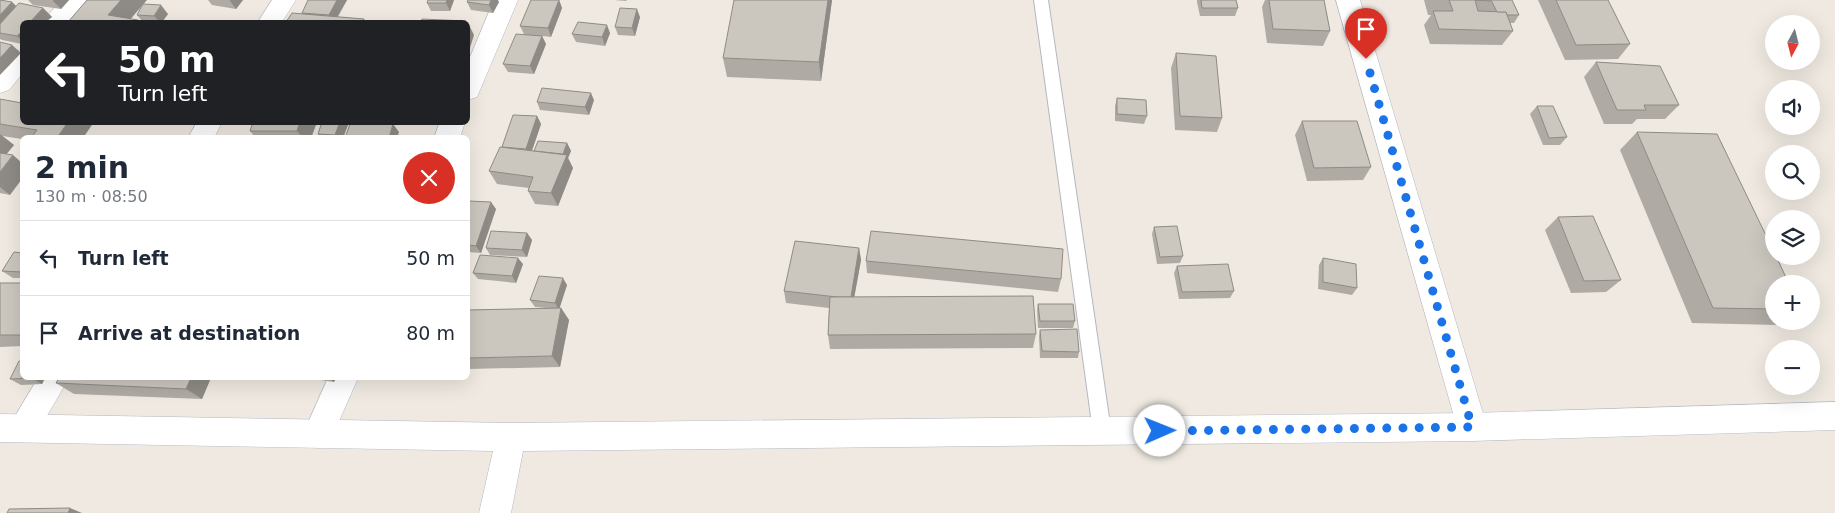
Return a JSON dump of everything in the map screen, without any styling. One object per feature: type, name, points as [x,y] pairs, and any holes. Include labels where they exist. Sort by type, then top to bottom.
[{"type":"main road","points":[[58,20],[76,0]]},
{"type":"main road","points":[[271,20],[284,0]]},
{"type":"main road","points":[[470,85],[506,0]]},
{"type":"main road","points":[[1348,0],[1472,427]]},
{"type":"main road","points":[[0,83],[20,60]]},
{"type":"main road","points":[[12,428],[52,380]]},
{"type":"main road","points":[[318,434],[342,380]]},
{"type":"main road","points":[[12,428],[511,437],[1472,427],[1835,416]]},
{"type":"main road","points":[[496,513],[511,437]]},
{"type":"lane","points":[[1041,0],[1102,431]]},
{"type":"building","points":[[0,0],[12,2],[0,15]]},
{"type":"building","points":[[87,0],[121,0],[108,15],[138,20],[70,20]]},
{"type":"building","points":[[308,0],[337,0],[329,15],[302,13]]},
{"type":"building","points":[[428,0],[447,0],[446,3],[427,3]]},
{"type":"building","points":[[468,0],[491,0],[489,5],[467,2]]},
{"type":"building","points":[[531,0],[559,0],[548,28],[520,26]]},
{"type":"building","points":[[734,0],[828,0],[819,62],[723,58]]},
{"type":"building","points":[[1201,0],[1236,0],[1238,8],[1202,8]]},
{"type":"building","points":[[1269,0],[1324,0],[1330,31],[1273,29]]},
{"type":"building","points":[[1449,0],[1475,0],[1478,11],[1506,12],[1513,31],[1439,29],[1433,11],[1453,11]]},
{"type":"building","points":[[1491,0],[1512,0],[1519,15],[1507,15],[1506,12],[1497,12]]},
{"type":"building","points":[[1556,0],[1608,0],[1630,44],[1576,45]]},
{"type":"building","points":[[19,3],[43,8],[32,20],[20,20],[20,33],[17,36],[0,33],[0,24]]},
{"type":"building","points":[[143,4],[161,5],[154,16],[137,15]]},
{"type":"building","points":[[620,8],[637,9],[632,28],[615,27]]},
{"type":"building","points":[[292,13],[364,19],[363,20],[287,20]]},
{"type":"building","points":[[578,22],[607,25],[602,37],[572,34]]},
{"type":"building","points":[[516,34],[542,36],[530,66],[503,64]]},
{"type":"building","points":[[0,42],[12,45],[0,58]]},
{"type":"building","points":[[1176,53],[1216,56],[1222,118],[1180,116]]},
{"type":"building","points":[[1596,62],[1660,66],[1679,105],[1644,105],[1646,110],[1617,110]]},
{"type":"building","points":[[542,88],[591,93],[585,107],[537,102]]},
{"type":"building","points":[[1117,98],[1146,100],[1147,116],[1117,114]]},
{"type":"building","points":[[0,99],[20,103],[20,125],[66,125],[59,135],[33,135],[37,130],[0,124]]},
{"type":"building","points":[[1537,106],[1553,106],[1567,137],[1549,138]]},
{"type":"building","points":[[513,115],[537,116],[526,149],[502,147]]},
{"type":"building","points":[[1302,121],[1357,121],[1371,167],[1314,168]]},
{"type":"building","points":[[252,125],[299,125],[297,131],[250,131]]},
{"type":"building","points":[[321,125],[339,125],[335,135],[318,134]]},
{"type":"building","points":[[350,125],[393,125],[390,135],[346,135]]},
{"type":"building","points":[[1637,132],[1717,134],[1765,233],[1765,265],[1780,265],[1785,275],[1765,275],[1765,309],[1713,308]]},
{"type":"building","points":[[538,141],[567,143],[563,154],[534,151]]},
{"type":"building","points":[[500,147],[567,155],[551,193],[528,191],[533,177],[489,171]]},
{"type":"building","points":[[0,153],[13,155],[0,172]]},
{"type":"building","points":[[470,201],[491,202],[476,246],[470,245]]},
{"type":"building","points":[[1593,216],[1621,280],[1584,281],[1558,217]]},
{"type":"building","points":[[1177,226],[1183,256],[1160,257],[1154,227]]},
{"type":"building","points":[[491,231],[527,233],[522,250],[486,248]]},
{"type":"building","points":[[871,231],[1063,249],[1061,279],[866,261]]},
{"type":"building","points":[[795,241],[859,248],[851,297],[784,291]]},
{"type":"building","points":[[14,252],[20,253],[20,272],[2,271]]},
{"type":"building","points":[[480,255],[518,258],[512,276],[473,273]]},
{"type":"building","points":[[1323,258],[1356,264],[1357,288],[1323,282]]},
{"type":"building","points":[[1228,264],[1234,291],[1182,292],[1177,266]]},
{"type":"building","points":[[539,276],[563,278],[555,303],[530,300]]},
{"type":"building","points":[[0,283],[20,283],[20,335],[0,335]]},
{"type":"building","points":[[1033,296],[1036,334],[828,335],[830,297]]},
{"type":"building","points":[[1038,304],[1073,304],[1075,321],[1040,321]]},
{"type":"building","points":[[561,308],[552,356],[470,358],[470,310]]},
{"type":"building","points":[[1077,329],[1079,352],[1042,351],[1040,330]]},
{"type":"building","points":[[19,361],[20,361],[20,379],[10,379]]},
{"type":"building","points":[[58,380],[190,380],[186,389],[56,383]]},
{"type":"building","points":[[70,508],[68,513],[7,513],[9,509]]},
{"type":"route","points":[[1160,431],[1472,427],[1366,59]]}]
